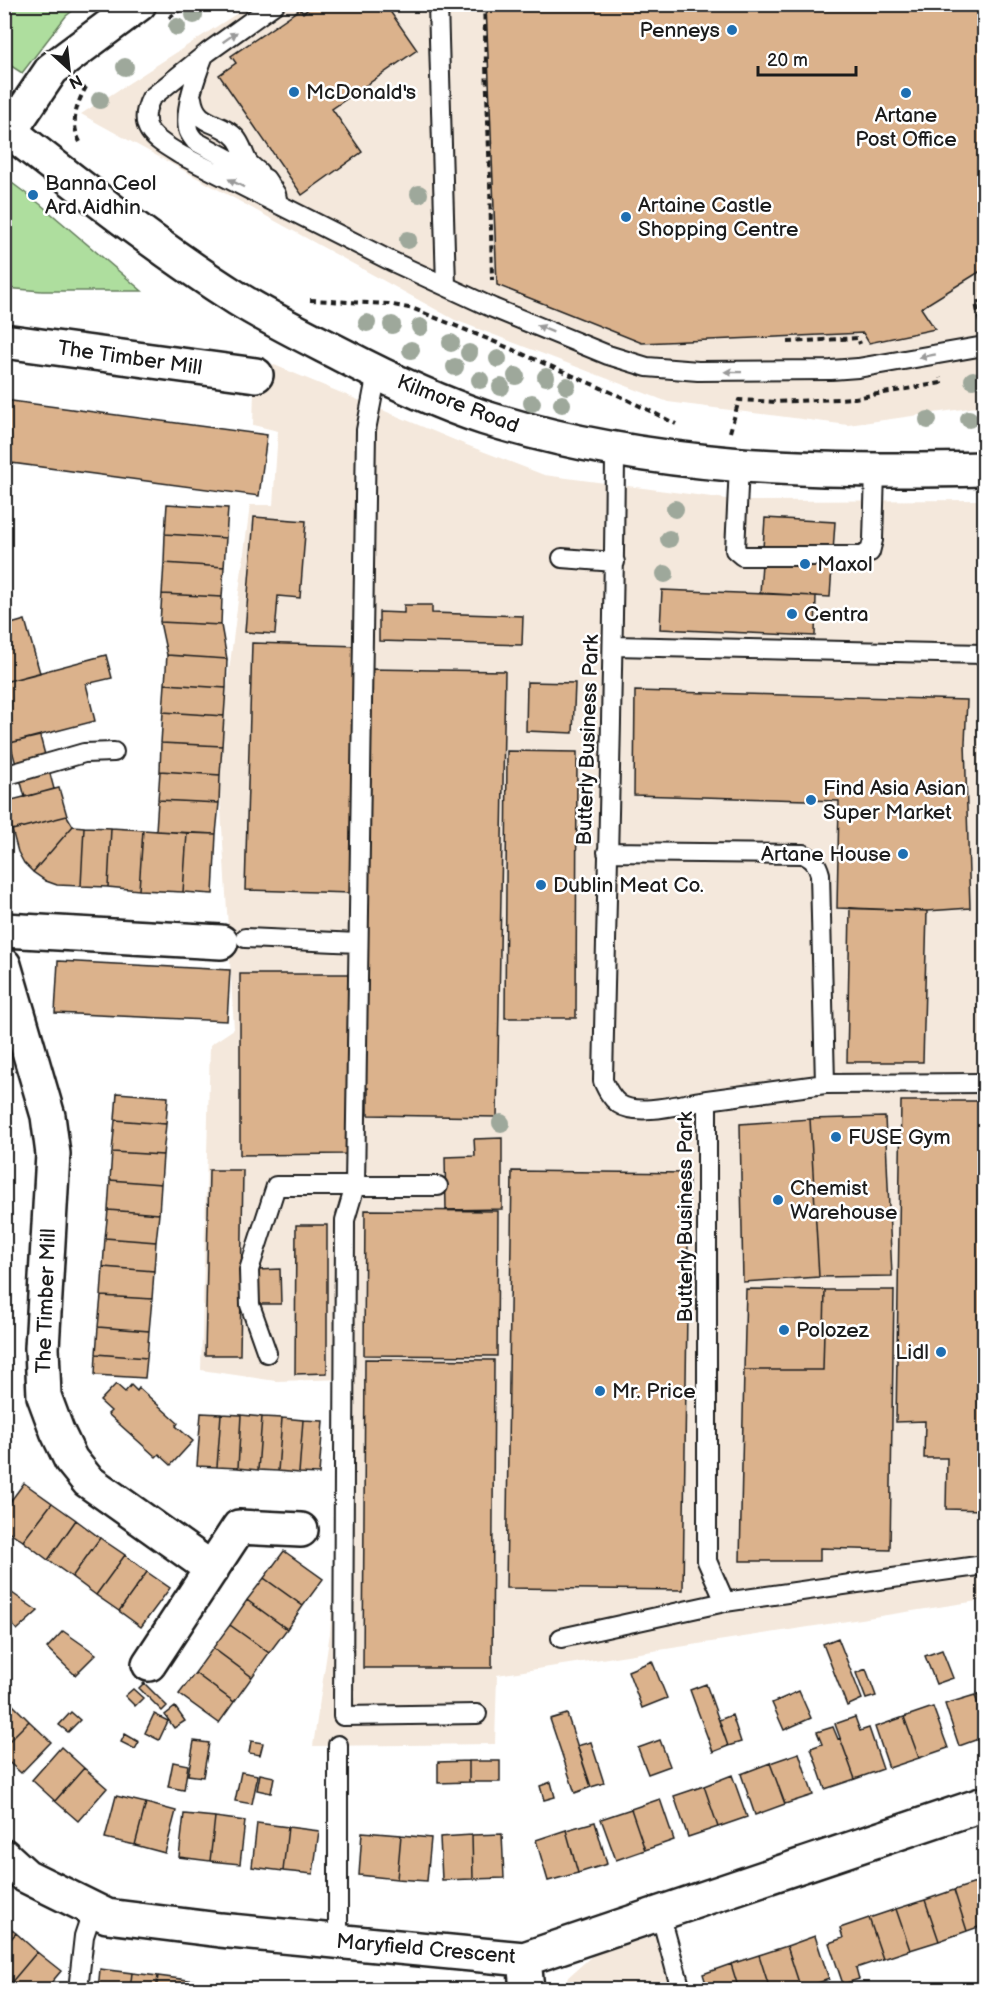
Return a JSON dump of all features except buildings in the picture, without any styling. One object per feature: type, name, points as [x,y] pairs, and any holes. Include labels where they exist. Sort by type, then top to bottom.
[{"type":"street","points":[[7,129],[52,69],[139,4]]},
{"type":"street","name":"Kilmore Road","points":[[7,129],[43,159],[146,236],[239,299],[285,326],[377,373],[482,417],[615,450],[739,466],[875,471],[984,469]]},
{"type":"street","name":"The Timber Mill","points":[[4,341],[256,375]]},
{"type":"street","points":[[4,930],[233,940]]},
{"type":"street","name":"The Timber Mill","points":[[4,965],[48,1116],[53,1154],[42,1348],[44,1396],[71,1460],[88,1481],[212,1569]]},
{"type":"street","points":[[149,1664],[239,1527],[301,1530]]},
{"type":"street","name":"Maryfield Crescent","points":[[4,1856],[26,1876],[107,1916],[338,1941],[525,1974],[660,1913],[984,1804]]},
{"type":"lane","points":[[275,4],[204,55],[151,99],[146,108],[147,129],[154,138],[181,155],[391,261],[493,308],[608,355],[647,368],[698,371],[831,370],[858,368],[984,346]]},
{"type":"lane","points":[[438,4],[446,286]]},
{"type":"lane","points":[[204,55],[192,95],[187,126],[189,133],[195,141],[266,179],[276,194],[278,204]]},
{"type":"lane","points":[[377,373],[366,430],[355,1186],[345,1220],[343,1716],[477,1714]]},
{"type":"lane","name":"Butterly Business Park","points":[[615,450],[614,646],[603,1081],[610,1095],[621,1105],[640,1110],[707,1100],[707,1561],[725,1602]]},
{"type":"lane","points":[[739,466],[735,550],[742,556],[860,556],[870,552],[873,540],[875,471]]},
{"type":"lane","points":[[562,558],[615,562]]},
{"type":"lane","points":[[614,646],[984,654]]},
{"type":"lane","points":[[4,776],[84,753],[114,752]]},
{"type":"lane","points":[[607,852],[803,854],[813,859],[820,874],[825,1084]]},
{"type":"lane","points":[[233,940],[358,943]]},
{"type":"lane","points":[[707,1100],[825,1084],[984,1083]]},
{"type":"lane","points":[[267,1353],[250,1305],[249,1270],[276,1186],[438,1186]]},
{"type":"lane","points":[[561,1638],[725,1602],[984,1565]]},
{"type":"lane","points":[[338,1745],[338,1941]]},
{"type":"lane","points":[[78,1989],[84,1936],[93,1909]]},
{"type":"lane","points":[[660,1913],[681,1989]]},
{"type":"path","points":[[484,4],[494,288]]},
{"type":"path","points":[[981,326],[976,303],[984,301]]},
{"type":"path","points":[[782,342],[858,338],[862,348]]},
{"type":"path","points":[[739,466],[730,441],[731,428],[740,400],[776,402],[855,398],[941,383],[935,354]]},
{"type":"shaded area","name":"Artaine Castle Shopping Centre","points":[[250,5],[984,5],[984,406],[848,425],[668,402],[455,320],[81,114]]},
{"type":"shaded area","points":[[255,357],[544,475],[742,501],[984,500],[984,1600],[497,1675],[495,1744],[313,1746],[330,1633],[349,1379],[276,1381],[201,1370],[210,1045],[234,1029],[218,759],[250,505],[273,505],[278,431],[253,425]]},
{"type":"shaded area","points":[[656,1935],[670,1989],[568,1989],[567,1978],[593,1955]]},
{"type":"green space","points":[[4,5],[80,5],[66,16],[22,73],[5,62]]},
{"type":"green space","points":[[4,177],[40,204],[142,291],[42,291],[5,288]]},
{"type":"place","name":"Penneys","points":[[732,30]]},
{"type":"place","name":"McDonald's","points":[[294,92]]},
{"type":"place","name":"Artane Post Office","points":[[906,93]]},
{"type":"place","name":"Banna Ceol Ard Aidhin","points":[[33,195]]},
{"type":"place","name":"Artaine Castle Shopping Centre","points":[[626,217]]},
{"type":"place","name":"Maxol","points":[[805,564]]},
{"type":"place","name":"Centra","points":[[792,614]]},
{"type":"place","name":"Find Asia Asian Super Market","points":[[811,800]]},
{"type":"place","name":"Artane House","points":[[903,854]]},
{"type":"place","name":"Dublin Meat Co.","points":[[541,885]]},
{"type":"place","name":"FUSE Gym","points":[[836,1137]]},
{"type":"place","name":"Chemist Warehouse","points":[[778,1200]]},
{"type":"place","name":"Polozez","points":[[784,1330]]},
{"type":"place","name":"Lidl","points":[[941,1352]]},
{"type":"place","name":"Mr. Price","points":[[600,1391]]}]
